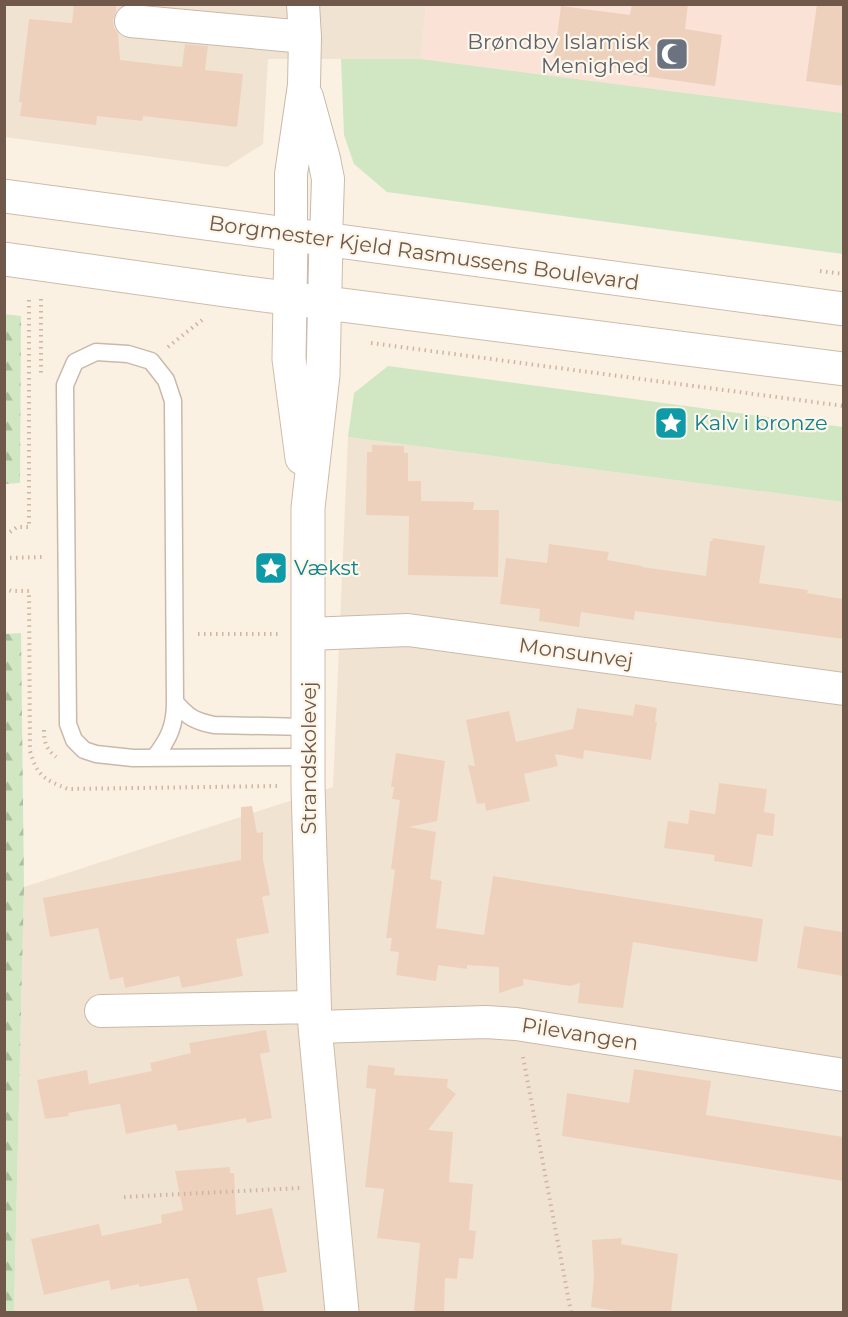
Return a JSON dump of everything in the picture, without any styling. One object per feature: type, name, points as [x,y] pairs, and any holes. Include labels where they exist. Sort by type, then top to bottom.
[{"type":"street","name":"Strandskolevej","points":[[303,4],[304,85],[291,174],[289,358],[308,508]]},
{"type":"street","points":[[131,21],[304,37]]},
{"type":"street","name":"Strandskolevej","points":[[304,85],[328,179],[324,375],[308,508],[308,742],[314,1017],[342,1312]]},
{"type":"street","name":"Borgmester Kjeld Rasmussens Boulevard","points":[[4,196],[843,309]]},
{"type":"street","points":[[4,259],[843,369]]},
{"type":"street","name":"Monsunvej","points":[[308,634],[408,630],[843,689]]},
{"type":"street","points":[[101,1011],[314,1017]]},
{"type":"street","name":"Pilevangen","points":[[314,1017],[516,1024],[843,1075]]},
{"type":"lane","points":[[156,757],[173,727],[175,702],[173,401],[166,380],[151,361],[128,354],[96,352],[75,362],[65,385],[68,724],[74,740],[84,750],[96,754],[133,758],[156,757],[308,742]]},
{"type":"lane","points":[[175,702],[188,716],[200,722],[308,742]]},
{"type":"path","points":[[4,532],[10,532],[17,527],[29,527],[29,297]]},
{"type":"path","points":[[151,361],[202,320]]},
{"type":"path","points":[[325,337],[843,406]]},
{"type":"path","points":[[4,558],[66,557]]},
{"type":"path","points":[[174,634],[308,634]]},
{"type":"path","points":[[516,1024],[571,1312]]},
{"type":"path","points":[[124,1197],[330,1187]]},
{"type":"shaded area","points":[[5,5],[426,5],[421,59],[268,59],[263,144],[227,167],[5,137]]},
{"type":"shaded area","points":[[426,5],[843,5],[843,113],[421,59]]},
{"type":"shaded area","points":[[348,437],[843,502],[843,1312],[14,1312],[24,887],[333,787]]},
{"type":"green space","points":[[341,59],[421,59],[843,113],[843,254],[387,192],[354,164],[344,135]]},
{"type":"green space","points":[[4,314],[21,316],[20,483],[5,484]]},
{"type":"green space","points":[[388,366],[843,427],[843,502],[348,437],[354,393]]},
{"type":"green space","points":[[21,633],[24,887],[14,1312],[5,1312],[4,634]]},
{"type":"building","points":[[74,4],[116,4],[113,20],[114,28],[118,33],[120,60],[182,67],[185,44],[208,46],[205,70],[243,74],[237,127],[143,116],[142,121],[97,116],[96,125],[20,116],[22,102],[19,102],[29,19],[72,23]]},
{"type":"building","name":"Brøndby Islamisk Menighed","points":[[632,4],[688,4],[685,29],[722,35],[715,86],[622,73],[623,68],[554,59],[561,6],[630,15]]},
{"type":"building","points":[[817,4],[843,4],[843,86],[806,81]]},
{"type":"building","points":[[372,445],[404,446],[404,453],[408,453],[408,481],[421,481],[421,501],[474,502],[473,510],[499,510],[498,577],[408,575],[409,516],[366,515],[367,452],[372,452]]},
{"type":"building","points":[[713,538],[765,546],[759,583],[808,590],[807,593],[843,599],[843,639],[635,611],[634,620],[581,612],[579,627],[539,621],[540,609],[500,604],[506,558],[547,563],[549,544],[609,552],[607,560],[706,576],[710,541]]},
{"type":"building","points":[[635,704],[657,708],[651,760],[584,750],[583,759],[555,754],[558,766],[524,774],[530,801],[486,811],[485,803],[477,804],[468,765],[475,766],[466,720],[509,711],[516,742],[573,729],[577,708],[633,716]]},
{"type":"building","points":[[396,753],[445,761],[437,821],[409,827],[436,832],[430,879],[442,881],[436,928],[484,935],[493,876],[763,919],[757,962],[633,942],[623,1008],[578,1003],[580,983],[570,986],[523,979],[524,985],[499,993],[499,967],[467,965],[467,969],[438,965],[436,981],[396,975],[399,952],[390,951],[392,938],[386,938],[395,870],[391,869],[400,800],[392,799],[394,787],[391,787]]},
{"type":"building","points":[[719,783],[767,789],[764,812],[775,814],[773,836],[757,834],[752,867],[714,861],[715,855],[664,848],[668,821],[688,824],[690,810],[715,814]]},
{"type":"building","points":[[252,806],[257,833],[263,832],[263,860],[270,895],[262,897],[269,933],[236,939],[243,976],[182,988],[179,976],[125,988],[123,977],[110,980],[98,928],[50,937],[43,898],[241,860],[241,807]]},
{"type":"building","points":[[804,926],[843,932],[843,976],[797,968]]},
{"type":"building","points":[[266,1030],[270,1052],[260,1054],[272,1118],[247,1123],[246,1118],[178,1131],[176,1124],[126,1134],[120,1104],[45,1119],[37,1080],[87,1070],[89,1084],[152,1071],[150,1063],[191,1053],[189,1043]]},
{"type":"building","points":[[368,1065],[395,1068],[394,1075],[448,1079],[447,1087],[456,1094],[428,1130],[453,1132],[449,1182],[473,1184],[469,1230],[476,1231],[473,1259],[459,1258],[457,1279],[445,1278],[444,1312],[414,1312],[420,1243],[377,1238],[384,1189],[365,1187],[376,1089],[366,1088]]},
{"type":"building","points":[[634,1069],[711,1081],[706,1115],[843,1137],[843,1181],[562,1136],[567,1093],[629,1103]]},
{"type":"building","points":[[230,1167],[230,1173],[234,1173],[236,1215],[272,1208],[287,1272],[257,1278],[264,1312],[198,1312],[188,1278],[111,1290],[109,1280],[44,1295],[31,1239],[99,1224],[102,1236],[162,1223],[161,1215],[183,1210],[175,1171]]},
{"type":"building","points":[[622,1238],[621,1244],[678,1254],[671,1312],[614,1312],[591,1307],[594,1278],[592,1240]]},
{"type":"place","name":"Brøndby Islamisk Menighed","points":[[672,54]]},
{"type":"place","name":"Kalv i bronze","points":[[671,423]]},
{"type":"place","name":"Vækst","points":[[271,568]]}]
